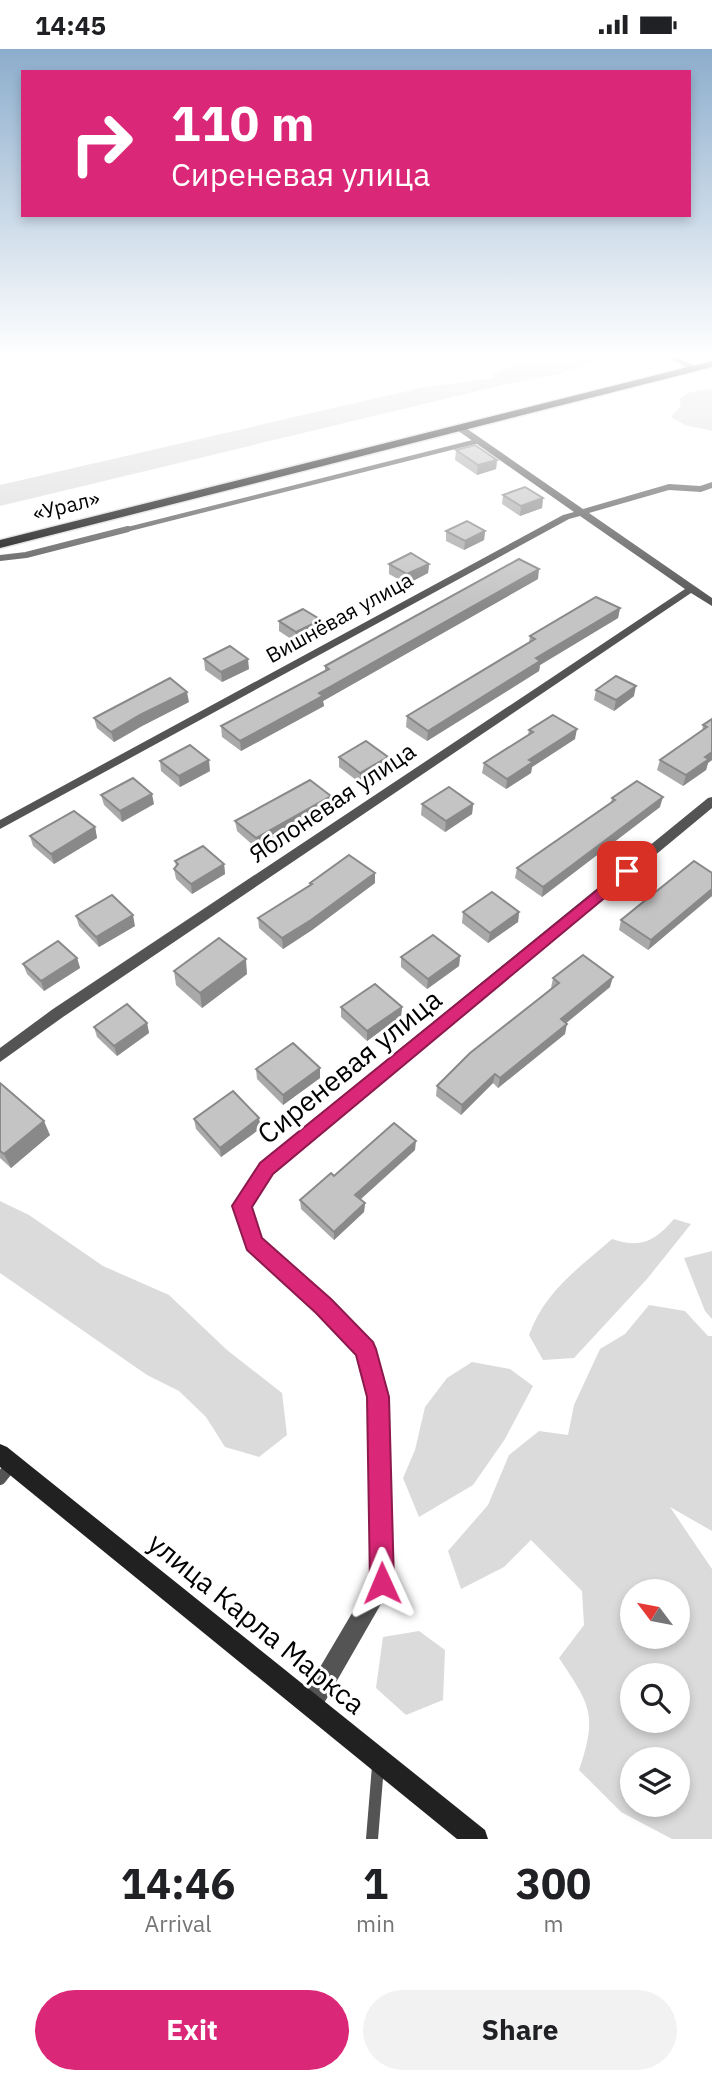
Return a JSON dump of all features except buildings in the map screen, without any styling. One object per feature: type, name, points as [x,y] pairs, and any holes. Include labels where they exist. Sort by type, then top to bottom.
[{"type":"highway","name":"«Урал»","points":[[0,544],[418,439]]},
{"type":"street","points":[[475,439],[578,513],[712,603]]},
{"type":"street","name":"Вишнёвая улица","points":[[0,825],[468,568],[578,513],[669,487],[701,489],[712,485]]},
{"type":"street","name":"Яблоневая улица","points":[[0,1056],[58,1013],[691,589]]},
{"type":"street","name":"Сиреневая улица","points":[[311,1704],[382,1583],[378,1397],[365,1349],[323,1306],[254,1244],[242,1206],[266,1168],[712,801]]},
{"type":"street","name":"улица Карла Маркса","points":[[4,1466],[311,1704],[477,1839]]},
{"type":"lane","points":[[0,558],[26,555],[478,441]]},
{"type":"lane","points":[[372,1839],[378,1759]]},
{"type":"shaded area","points":[[201,439],[280,439],[0,506],[0,485]]},
{"type":"shaded area","points":[[0,1201],[29,1215],[103,1266],[169,1295],[227,1350],[282,1393],[287,1435],[259,1457],[225,1447],[206,1417],[179,1391],[147,1375],[0,1273]]},
{"type":"shaded area","points":[[674,1219],[691,1224],[647,1279],[574,1358],[543,1360],[529,1335],[553,1293],[612,1239],[631,1243],[647,1241]]},
{"type":"shaded area","points":[[712,1251],[712,1319],[705,1311],[684,1258]]},
{"type":"shaded area","points":[[649,1305],[685,1311],[708,1336],[712,1336],[712,1531],[670,1507],[712,1569],[712,1839],[672,1839],[630,1817],[690,1817],[690,1747],[620,1747],[620,1811],[579,1770],[588,1735],[588,1711],[578,1687],[559,1658],[584,1625],[582,1591],[531,1540],[504,1567],[461,1589],[448,1551],[488,1505],[509,1455],[539,1431],[568,1435],[574,1405],[600,1349],[625,1334]]},
{"type":"shaded area","points":[[472,1362],[510,1369],[533,1386],[505,1439],[473,1485],[419,1517],[403,1478],[415,1450],[425,1407],[447,1378]]},
{"type":"shaded area","points":[[419,1631],[445,1650],[443,1700],[406,1715],[376,1688],[383,1637]]},
{"type":"route","points":[[382,1583],[378,1397],[365,1349],[323,1306],[254,1244],[242,1206],[266,1168],[627,871]]}]
